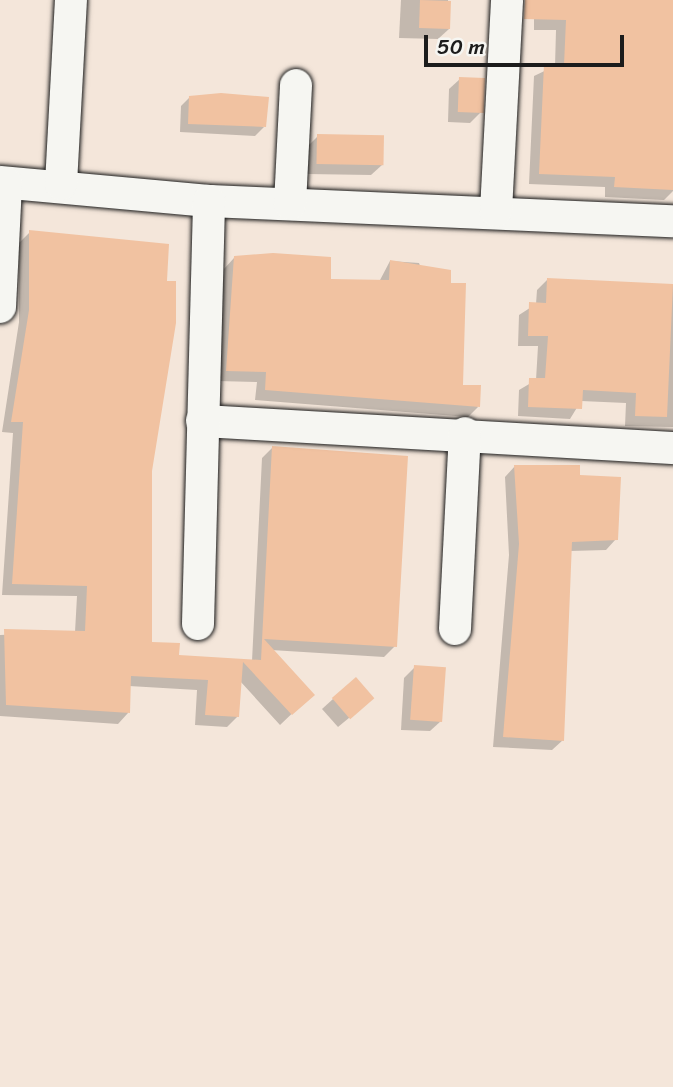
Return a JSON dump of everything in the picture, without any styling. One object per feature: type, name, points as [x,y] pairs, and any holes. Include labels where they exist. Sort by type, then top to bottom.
[{"type":"street","points":[[61,184],[71,0]]},
{"type":"street","points":[[496,211],[507,0]]},
{"type":"street","points":[[290,204],[296,85]]},
{"type":"street","points":[[0,307],[3,183],[61,184],[209,201],[496,211],[673,221]]},
{"type":"street","points":[[198,624],[209,201]]},
{"type":"street","points":[[202,421],[465,433],[673,447]]},
{"type":"street","points":[[455,628],[465,433]]},
{"type":"building","points":[[420,0],[451,1],[450,29],[419,28]]},
{"type":"building","points":[[525,0],[673,0],[673,190],[614,187],[615,177],[539,174],[544,64],[564,65],[566,20],[524,19]]},
{"type":"building","points":[[459,77],[485,78],[484,113],[458,112]]},
{"type":"building","points":[[221,93],[269,97],[266,127],[188,124],[189,96]]},
{"type":"building","points":[[317,134],[384,135],[383,165],[316,164]]},
{"type":"building","points":[[29,230],[169,244],[167,281],[176,281],[176,323],[152,471],[152,642],[180,643],[179,655],[261,660],[272,446],[408,456],[397,647],[264,639],[315,695],[292,715],[243,662],[239,717],[205,715],[208,680],[131,676],[130,713],[6,705],[4,629],[85,631],[87,586],[12,584],[23,422],[11,422],[29,310]]},
{"type":"building","points":[[273,253],[331,257],[331,279],[389,280],[390,260],[451,270],[451,283],[466,283],[463,385],[481,385],[480,407],[265,390],[266,372],[226,371],[234,256]]},
{"type":"building","points":[[547,278],[673,284],[667,417],[635,416],[636,393],[583,390],[582,409],[528,407],[529,378],[545,378],[548,336],[528,336],[529,302],[546,303]]},
{"type":"building","points":[[514,465],[580,465],[580,475],[621,477],[618,540],[572,542],[564,741],[503,737],[519,544]]},
{"type":"building","points":[[414,665],[446,667],[442,722],[410,720]]},
{"type":"building","points":[[356,677],[374,698],[350,719],[332,698]]}]
